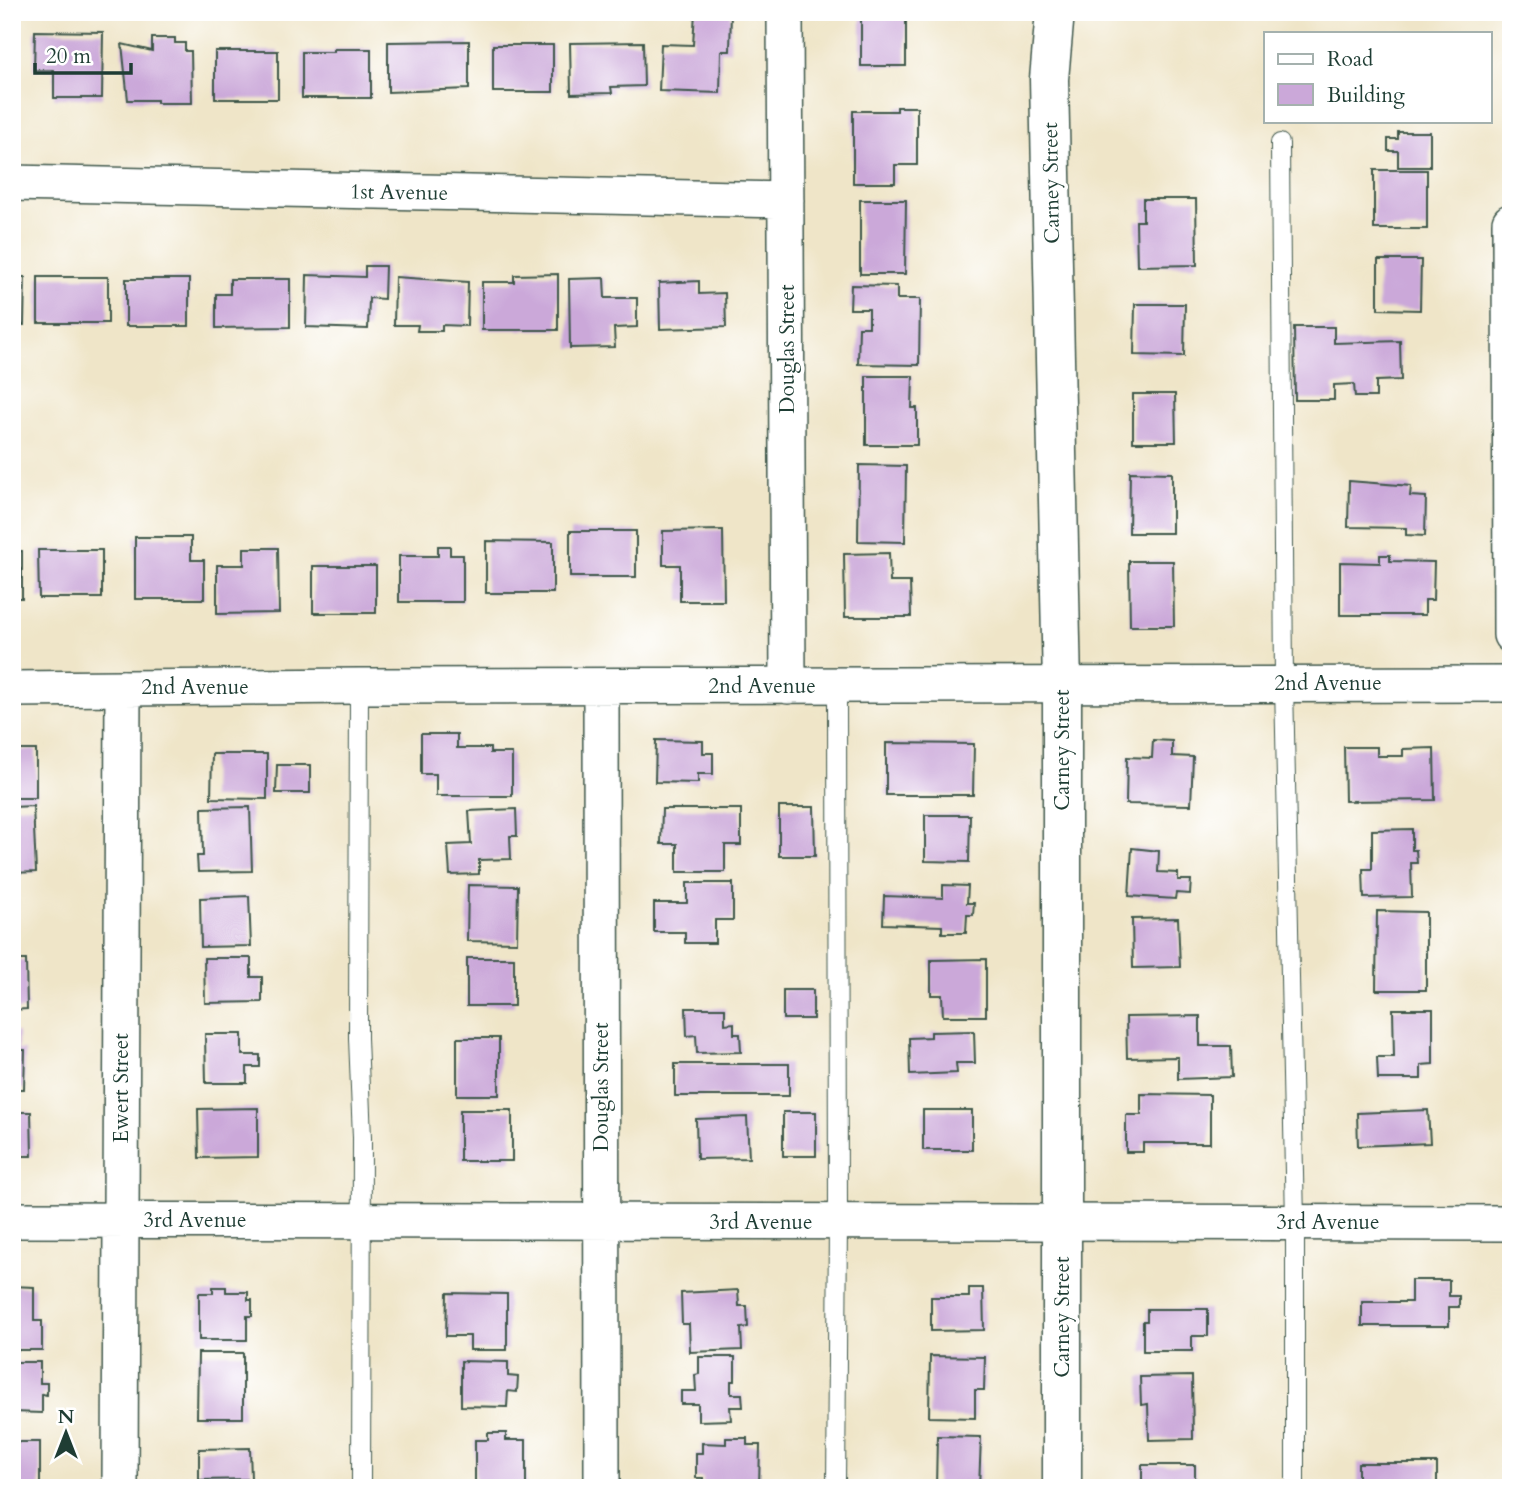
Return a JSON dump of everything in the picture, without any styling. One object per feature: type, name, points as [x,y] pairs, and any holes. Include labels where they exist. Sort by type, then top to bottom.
[{"type":"street","name":"Douglas Street","points":[[785,12],[788,686]]},
{"type":"street","name":"Carney Street","points":[[1055,12],[1049,79],[1062,686],[1062,1488]]},
{"type":"street","name":"1st Avenue","points":[[12,183],[786,200]]},
{"type":"street","points":[[1510,222],[1511,635]]},
{"type":"street","name":"2nd Avenue","points":[[12,689],[1511,684]]},
{"type":"street","name":"Douglas Street","points":[[601,686],[602,1488]]},
{"type":"street","name":"Ewert Street","points":[[120,1488],[123,688]]},
{"type":"street","name":"3rd Avenue","points":[[12,1220],[1511,1223]]},
{"type":"lane","points":[[1280,143],[1284,683],[1295,1222],[1295,1488]]},
{"type":"lane","points":[[359,686],[361,1488]]},
{"type":"lane","points":[[836,1488],[837,686]]},
{"type":"building","points":[[695,12],[731,12],[730,51],[721,51],[720,93],[659,91],[661,44],[693,45]]},
{"type":"building","points":[[861,12],[906,12],[906,66],[861,66]]},
{"type":"building","points":[[35,31],[103,32],[102,98],[54,98],[54,70],[34,70]]},
{"type":"building","points":[[152,38],[175,38],[175,43],[185,43],[185,51],[191,51],[192,103],[128,100],[122,44],[152,51]]},
{"type":"building","points":[[469,41],[469,89],[388,92],[388,42]]},
{"type":"building","points":[[643,42],[644,86],[611,87],[612,93],[571,94],[570,43]]},
{"type":"building","points":[[493,45],[553,45],[553,92],[493,92]]},
{"type":"building","points":[[12,47],[15,47],[16,96],[12,96]]},
{"type":"building","points":[[334,49],[371,49],[371,98],[302,98],[302,52],[334,52]]},
{"type":"building","points":[[215,51],[278,51],[278,99],[215,99]]},
{"type":"building","points":[[897,107],[917,107],[917,165],[895,165],[895,183],[853,183],[853,111],[897,111]]},
{"type":"building","points":[[1398,132],[1430,132],[1430,167],[1398,167],[1398,151],[1388,151],[1388,139],[1398,139]]},
{"type":"building","points":[[1374,170],[1427,170],[1427,229],[1374,229]]},
{"type":"building","points":[[1143,199],[1196,199],[1197,265],[1137,266],[1136,221],[1143,221]]},
{"type":"building","points":[[860,200],[906,200],[905,274],[860,274]]},
{"type":"building","points":[[1378,260],[1421,260],[1420,310],[1378,309]]},
{"type":"building","points":[[365,266],[385,266],[384,299],[369,298],[368,329],[306,327],[307,275],[365,277]]},
{"type":"building","points":[[558,274],[558,330],[482,330],[482,282],[514,282],[514,275]]},
{"type":"building","points":[[12,277],[25,277],[24,325],[12,325]]},
{"type":"building","points":[[38,277],[108,277],[108,323],[38,323]]},
{"type":"building","points":[[395,277],[468,282],[467,326],[442,325],[442,331],[417,331],[418,325],[394,325]]},
{"type":"building","points":[[604,278],[605,298],[637,298],[637,327],[614,328],[615,347],[570,348],[569,279]]},
{"type":"building","points":[[126,279],[189,279],[189,326],[126,326]]},
{"type":"building","points":[[230,279],[290,279],[290,327],[216,328],[216,294],[230,294]]},
{"type":"building","points":[[699,281],[699,294],[725,293],[726,327],[660,329],[659,283]]},
{"type":"building","points":[[851,285],[897,286],[897,299],[920,299],[919,365],[858,364],[859,327],[869,327],[869,309],[850,309]]},
{"type":"building","points":[[1135,304],[1185,304],[1184,356],[1134,355]]},
{"type":"building","points":[[1294,327],[1334,327],[1334,343],[1400,341],[1401,380],[1376,381],[1376,397],[1355,397],[1354,384],[1334,385],[1334,400],[1295,400]]},
{"type":"building","points":[[866,376],[913,376],[912,408],[917,408],[917,445],[866,445]]},
{"type":"building","points":[[1133,394],[1175,394],[1176,442],[1133,442]]},
{"type":"building","points":[[859,465],[906,466],[905,542],[858,541]]},
{"type":"building","points":[[1130,472],[1172,473],[1172,533],[1129,533]]},
{"type":"building","points":[[1349,481],[1411,486],[1410,496],[1426,497],[1425,536],[1406,535],[1406,528],[1348,527]]},
{"type":"building","points":[[723,530],[724,601],[680,601],[680,565],[663,565],[663,531]]},
{"type":"building","points":[[570,531],[636,531],[636,577],[570,577]]},
{"type":"building","points":[[135,537],[191,537],[191,560],[204,560],[204,599],[135,599]]},
{"type":"building","points":[[486,541],[553,542],[553,593],[486,593]]},
{"type":"building","points":[[438,546],[450,546],[450,555],[463,555],[463,602],[399,602],[399,556],[438,556]]},
{"type":"building","points":[[244,548],[278,548],[279,613],[217,614],[217,565],[244,565]]},
{"type":"building","points":[[38,550],[102,550],[102,598],[39,598]]},
{"type":"building","points":[[12,551],[22,551],[22,598],[12,598]]},
{"type":"building","points":[[889,553],[890,582],[910,582],[911,617],[845,617],[844,554]]},
{"type":"building","points":[[1380,555],[1390,555],[1390,561],[1434,562],[1433,600],[1425,600],[1425,615],[1340,615],[1340,562],[1380,563]]},
{"type":"building","points":[[1129,561],[1173,561],[1174,626],[1130,626]]},
{"type":"building","points":[[313,566],[376,566],[376,613],[313,613]]},
{"type":"building","points":[[421,734],[457,734],[457,748],[490,748],[490,753],[512,753],[512,796],[436,796],[436,774],[421,774]]},
{"type":"building","points":[[656,740],[703,741],[703,753],[713,753],[713,774],[698,774],[698,783],[655,782]]},
{"type":"building","points":[[1153,740],[1172,741],[1172,756],[1193,757],[1191,805],[1126,804],[1127,757],[1152,758]]},
{"type":"building","points":[[886,743],[974,744],[973,795],[886,795]]},
{"type":"building","points":[[1344,747],[1377,747],[1377,756],[1403,756],[1403,749],[1434,748],[1435,800],[1345,801]]},
{"type":"building","points":[[12,750],[36,750],[36,798],[12,798]]},
{"type":"building","points":[[212,754],[267,754],[267,799],[211,798]]},
{"type":"building","points":[[277,765],[310,765],[310,793],[276,793]]},
{"type":"building","points":[[33,806],[36,872],[12,873],[12,807]]},
{"type":"building","points":[[250,807],[252,871],[198,872],[197,856],[203,856],[202,808]]},
{"type":"building","points":[[779,807],[814,807],[815,856],[779,856]]},
{"type":"building","points":[[516,809],[517,836],[510,836],[511,859],[479,860],[479,874],[450,875],[448,845],[471,844],[469,811]]},
{"type":"building","points":[[662,809],[741,809],[741,845],[725,845],[725,872],[677,872],[677,844],[661,844]]},
{"type":"building","points":[[925,815],[970,815],[969,862],[925,861]]},
{"type":"building","points":[[1412,829],[1412,850],[1416,850],[1417,863],[1411,863],[1412,897],[1364,898],[1363,869],[1372,869],[1372,830]]},
{"type":"building","points":[[1132,848],[1159,851],[1158,872],[1178,873],[1178,880],[1191,880],[1190,894],[1176,893],[1175,899],[1129,896]]},
{"type":"building","points":[[687,883],[733,883],[733,920],[715,920],[715,943],[685,943],[685,932],[654,932],[654,903],[687,903]]},
{"type":"building","points":[[468,885],[518,886],[517,942],[467,941]]},
{"type":"building","points":[[943,885],[968,886],[967,903],[974,903],[973,915],[967,915],[966,933],[942,933],[942,926],[883,924],[884,896],[943,898]]},
{"type":"building","points":[[249,896],[251,946],[201,947],[200,898]]},
{"type":"building","points":[[1377,911],[1426,912],[1426,990],[1376,990]]},
{"type":"building","points":[[1178,918],[1180,967],[1133,968],[1132,919]]},
{"type":"building","points":[[204,958],[251,958],[251,977],[262,977],[262,1002],[205,1003]]},
{"type":"building","points":[[467,958],[514,958],[514,1006],[467,1006]]},
{"type":"building","points":[[986,959],[986,1016],[943,1016],[942,995],[931,995],[931,960]]},
{"type":"building","points":[[12,960],[26,960],[27,1009],[12,1010]]},
{"type":"building","points":[[783,990],[813,990],[813,1019],[783,1019]]},
{"type":"building","points":[[686,1008],[725,1008],[725,1024],[734,1023],[734,1034],[740,1034],[741,1052],[697,1053],[696,1035],[687,1036]]},
{"type":"building","points":[[1393,1009],[1433,1009],[1433,1064],[1421,1065],[1421,1079],[1378,1079],[1377,1057],[1394,1057]]},
{"type":"building","points":[[1200,1016],[1200,1046],[1231,1046],[1232,1077],[1178,1079],[1178,1057],[1127,1058],[1126,1017]]},
{"type":"building","points":[[974,1031],[975,1063],[956,1063],[957,1073],[910,1075],[909,1038],[931,1037],[931,1032]]},
{"type":"building","points":[[12,1032],[18,1032],[18,1050],[25,1050],[24,1089],[12,1089]]},
{"type":"building","points":[[205,1034],[242,1034],[242,1055],[260,1055],[260,1067],[247,1067],[247,1083],[206,1083]]},
{"type":"building","points":[[457,1038],[499,1038],[499,1095],[457,1095]]},
{"type":"building","points":[[675,1064],[789,1064],[789,1096],[675,1096]]},
{"type":"building","points":[[1141,1094],[1210,1095],[1210,1143],[1143,1143],[1143,1152],[1126,1152],[1126,1115],[1141,1115]]},
{"type":"building","points":[[258,1108],[258,1157],[199,1158],[198,1109]]},
{"type":"building","points":[[460,1110],[512,1110],[512,1161],[460,1161]]},
{"type":"building","points":[[923,1110],[972,1110],[972,1150],[923,1150]]},
{"type":"building","points":[[1428,1110],[1430,1143],[1358,1146],[1357,1113]]},
{"type":"building","points":[[12,1112],[31,1112],[32,1156],[12,1156]]},
{"type":"building","points":[[783,1112],[816,1112],[816,1156],[783,1156]]},
{"type":"building","points":[[747,1117],[749,1158],[697,1159],[696,1119]]},
{"type":"building","points":[[1411,1280],[1449,1280],[1449,1296],[1459,1296],[1459,1307],[1449,1307],[1449,1326],[1362,1326],[1362,1302],[1411,1302]]},
{"type":"building","points":[[12,1286],[34,1287],[34,1321],[42,1321],[42,1350],[12,1350]]},
{"type":"building","points":[[213,1287],[226,1287],[226,1292],[248,1292],[248,1300],[252,1300],[252,1316],[247,1316],[247,1340],[199,1340],[199,1293],[213,1293]]},
{"type":"building","points":[[969,1288],[983,1288],[984,1330],[931,1331],[931,1297],[969,1297]]},
{"type":"building","points":[[738,1290],[739,1306],[747,1306],[748,1327],[741,1328],[742,1350],[690,1352],[689,1324],[682,1324],[681,1293]]},
{"type":"building","points":[[447,1293],[507,1294],[507,1350],[470,1350],[470,1336],[446,1336]]},
{"type":"building","points":[[1147,1309],[1208,1309],[1208,1336],[1192,1336],[1192,1351],[1143,1351],[1143,1321],[1147,1321]]},
{"type":"building","points":[[198,1353],[243,1353],[243,1418],[197,1418]]},
{"type":"building","points":[[930,1356],[985,1357],[984,1390],[975,1390],[975,1418],[929,1417]]},
{"type":"building","points":[[699,1357],[735,1357],[735,1381],[731,1381],[731,1394],[742,1394],[743,1407],[730,1407],[731,1420],[698,1421],[698,1404],[681,1404],[681,1391],[696,1391],[695,1375],[699,1374]]},
{"type":"building","points":[[461,1361],[508,1362],[508,1376],[518,1377],[517,1392],[508,1391],[507,1407],[461,1406]]},
{"type":"building","points":[[12,1362],[40,1362],[40,1383],[47,1383],[47,1395],[42,1394],[42,1413],[12,1412]]},
{"type":"building","points":[[1192,1376],[1193,1439],[1149,1440],[1148,1404],[1141,1405],[1140,1377]]},
{"type":"building","points":[[488,1433],[506,1433],[506,1440],[526,1440],[526,1488],[475,1488],[475,1440],[488,1440]]},
{"type":"building","points":[[937,1436],[981,1437],[979,1488],[936,1488]]},
{"type":"building","points":[[726,1438],[747,1438],[747,1445],[760,1445],[759,1487],[734,1488],[734,1484],[703,1484],[703,1478],[696,1478],[696,1453],[702,1453],[702,1443],[726,1444]]},
{"type":"building","points":[[12,1442],[40,1442],[40,1488],[12,1488]]},
{"type":"building","points":[[250,1448],[251,1479],[199,1480],[199,1449]]},
{"type":"building","points":[[1358,1463],[1437,1463],[1437,1488],[1358,1488]]},
{"type":"building","points":[[1142,1465],[1195,1465],[1195,1488],[1142,1488]]}]
